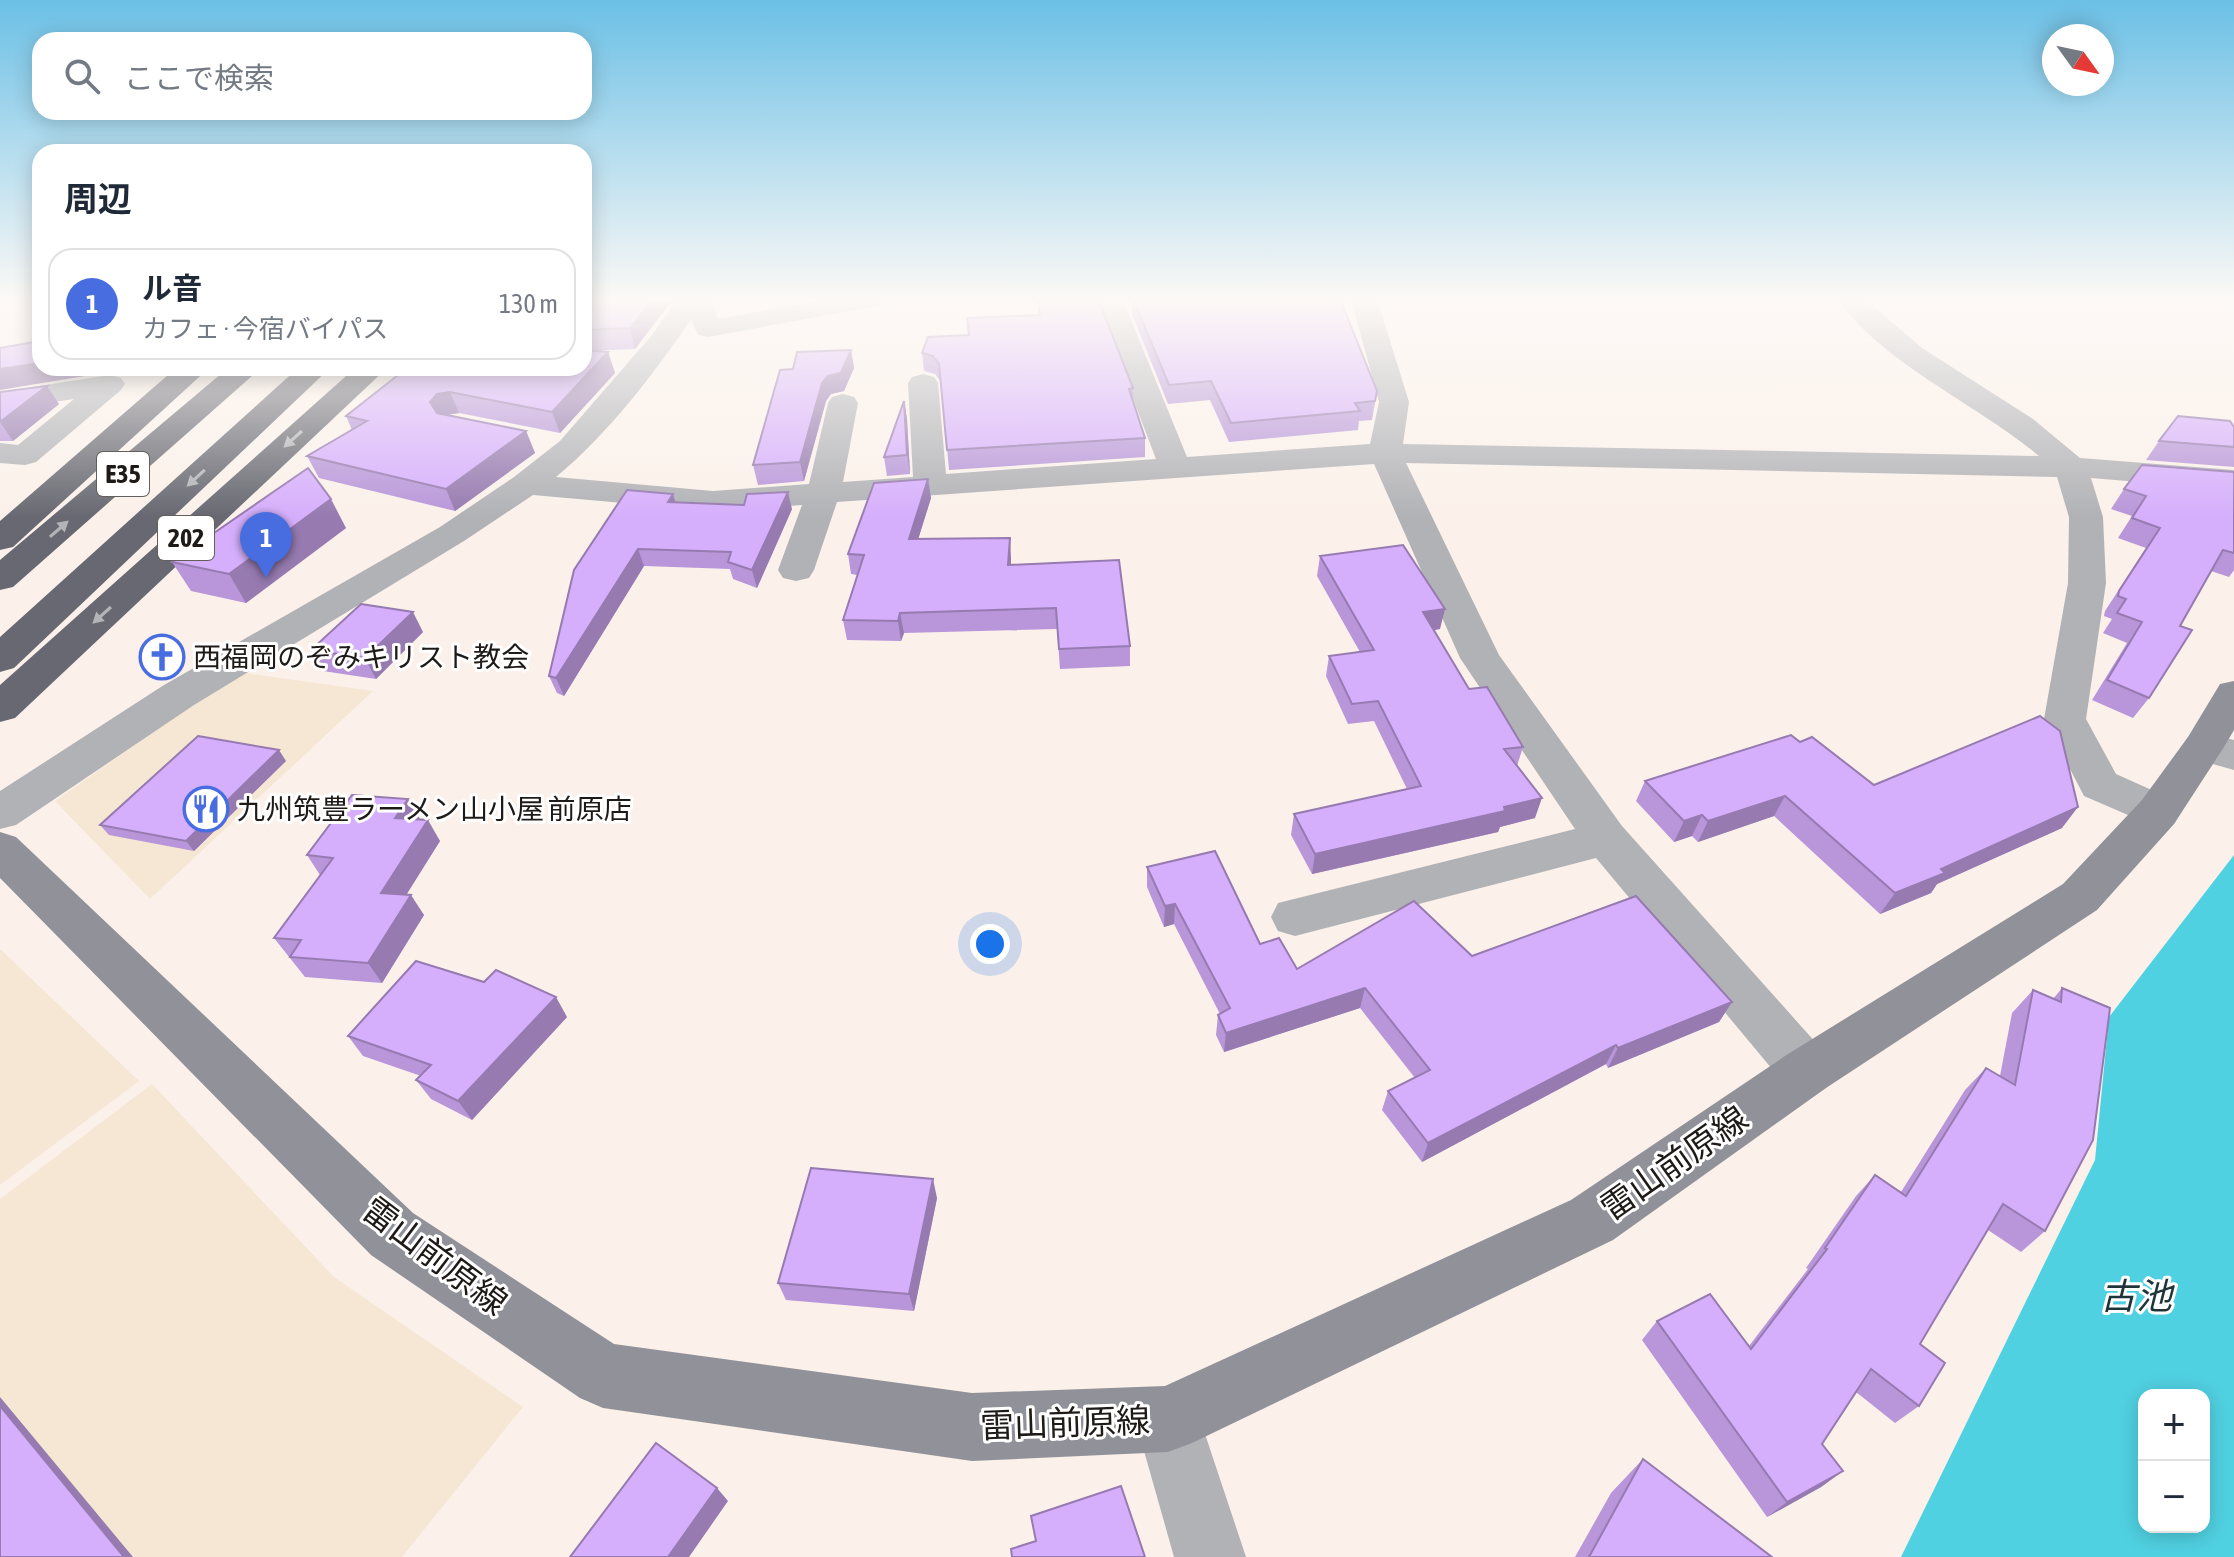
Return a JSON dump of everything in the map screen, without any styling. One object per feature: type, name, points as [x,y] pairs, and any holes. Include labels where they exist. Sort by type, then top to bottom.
[{"type":"highway","points":[[0,539],[185,376]]},
{"type":"highway","name":"E35","points":[[0,579],[237,376]]},
{"type":"highway","name":"E35","points":[[0,659],[306,376]]},
{"type":"highway","name":"202","points":[[0,708],[363,376]]},
{"type":"main road","name":"雷山前原線","points":[[0,849],[392,1234],[603,1375],[972,1427],[1168,1419],[1592,1220],[1807,1071],[2080,897],[2218,751],[2234,694]]},
{"type":"street","points":[[0,813],[179,695],[452,534],[526,484],[571,448],[623,372]]},
{"type":"street","points":[[1137,372],[1176,470]]},
{"type":"street","points":[[1385,372],[1394,402],[1385,453],[1480,658],[1606,838],[1807,1071]]},
{"type":"street","points":[[1939,372],[2022,426],[2071,467],[2086,517],[2087,583],[2065,719],[2100,785],[2158,812]]},
{"type":"street","points":[[923,383],[930,484]]},
{"type":"street","points":[[0,401],[110,384],[25,455],[0,453]]},
{"type":"street","points":[[796,570],[823,495],[843,403]]},
{"type":"street","points":[[529,439],[571,448]]},
{"type":"street","points":[[526,484],[713,501],[1385,453],[2071,467],[2234,480]]},
{"type":"street","points":[[1295,917],[1606,838]]},
{"type":"street","points":[[1168,1419],[1210,1557]]},
{"type":"shaded area","points":[[239,672],[373,691],[150,899],[55,801]]},
{"type":"shaded area","points":[[0,949],[139,1081],[0,1185]]},
{"type":"shaded area","points":[[152,1084],[334,1277],[523,1407],[402,1557],[0,1557],[0,1199]]},
{"type":"water","name":"古池","points":[[2234,855],[2234,1557],[1901,1557],[2095,1160],[2109,1017]]},
{"type":"building","points":[[780,372],[842,372],[828,376],[822,383],[800,462],[753,465]]},
{"type":"building","points":[[940,372],[1127,372],[1145,438],[947,450]]},
{"type":"building","points":[[1163,372],[1369,372],[1377,391],[1375,401],[1355,403],[1360,411],[1231,423],[1211,381],[1169,385]]},
{"type":"building","points":[[397,376],[586,376],[552,412],[450,392],[437,394],[430,402],[437,413],[526,431],[446,489],[307,456],[367,421],[346,416]]},
{"type":"building","points":[[47,386],[0,422],[0,392]]},
{"type":"building","points":[[904,401],[907,455],[884,457]]},
{"type":"building","points":[[2178,416],[2230,421],[2234,427],[2234,447],[2159,441]]},
{"type":"building","points":[[2142,465],[2234,472],[2234,553],[2223,550],[2180,626],[2192,630],[2149,698],[2107,680],[2142,622],[2117,613],[2126,599],[2118,596],[2119,591],[2160,528],[2132,518],[2146,496],[2124,489]]},
{"type":"building","points":[[308,468],[331,499],[229,574],[172,562]]},
{"type":"building","points":[[928,479],[909,539],[1010,538],[1008,565],[1119,560],[1130,646],[1059,649],[1056,608],[900,613],[898,621],[843,620],[864,555],[848,554],[874,483]]},
{"type":"building","points":[[627,490],[673,494],[668,502],[744,505],[747,494],[788,492],[752,570],[728,562],[731,552],[638,549],[556,678],[549,676],[574,570]]},
{"type":"building","points":[[1403,545],[1445,609],[1423,612],[1469,689],[1487,687],[1523,747],[1504,749],[1542,798],[1504,807],[1505,811],[1315,854],[1294,814],[1421,786],[1378,701],[1352,704],[1329,656],[1374,650],[1320,556]]},
{"type":"building","points":[[361,604],[413,612],[365,658],[311,650]]},
{"type":"building","points":[[2040,716],[2060,731],[2078,807],[1941,869],[1945,873],[1895,893],[1785,796],[1708,821],[1702,815],[1684,821],[1645,781],[1791,735],[1800,742],[1812,737],[1874,785]]},
{"type":"building","points":[[198,736],[279,750],[186,841],[100,825]]},
{"type":"building","points":[[352,795],[408,799],[395,818],[428,820],[381,893],[411,895],[368,963],[290,957],[301,940],[274,938],[333,858],[307,855]]},
{"type":"building","points":[[1215,851],[1260,944],[1279,938],[1297,969],[1414,901],[1472,956],[1636,896],[1732,1002],[1618,1048],[1616,1045],[1428,1143],[1388,1091],[1430,1070],[1365,988],[1226,1033],[1218,1015],[1230,1008],[1175,904],[1165,906],[1147,867]]},
{"type":"building","points":[[416,961],[484,982],[496,970],[556,997],[458,1101],[416,1080],[431,1065],[348,1036]]},
{"type":"building","points":[[2062,988],[2110,1008],[2093,1140],[2045,1231],[2003,1204],[1920,1344],[1945,1363],[1919,1406],[1871,1369],[1822,1444],[1843,1471],[1787,1502],[1657,1321],[1710,1294],[1751,1349],[1827,1249],[1875,1175],[1906,1196],[1986,1068],[2015,1085],[2033,990],[2061,1002]]},
{"type":"building","points":[[811,1168],[933,1179],[909,1294],[778,1283]]},
{"type":"building","points":[[0,1406],[124,1557],[0,1557]]},
{"type":"building","points":[[656,1443],[717,1488],[668,1557],[570,1557]]},
{"type":"building","points":[[1643,1459],[1772,1557],[1589,1557]]},
{"type":"building","points":[[1121,1486],[1145,1557],[1012,1557],[1011,1549],[1036,1541],[1031,1516]]},
{"type":"place","name":"ル音","points":[[266,578]]},
{"type":"place","name":"西福岡のぞみキリスト教会","points":[[162,657]]},
{"type":"place","name":"九州筑豊ラーメン山小屋 前原店","points":[[206,809]]}]
